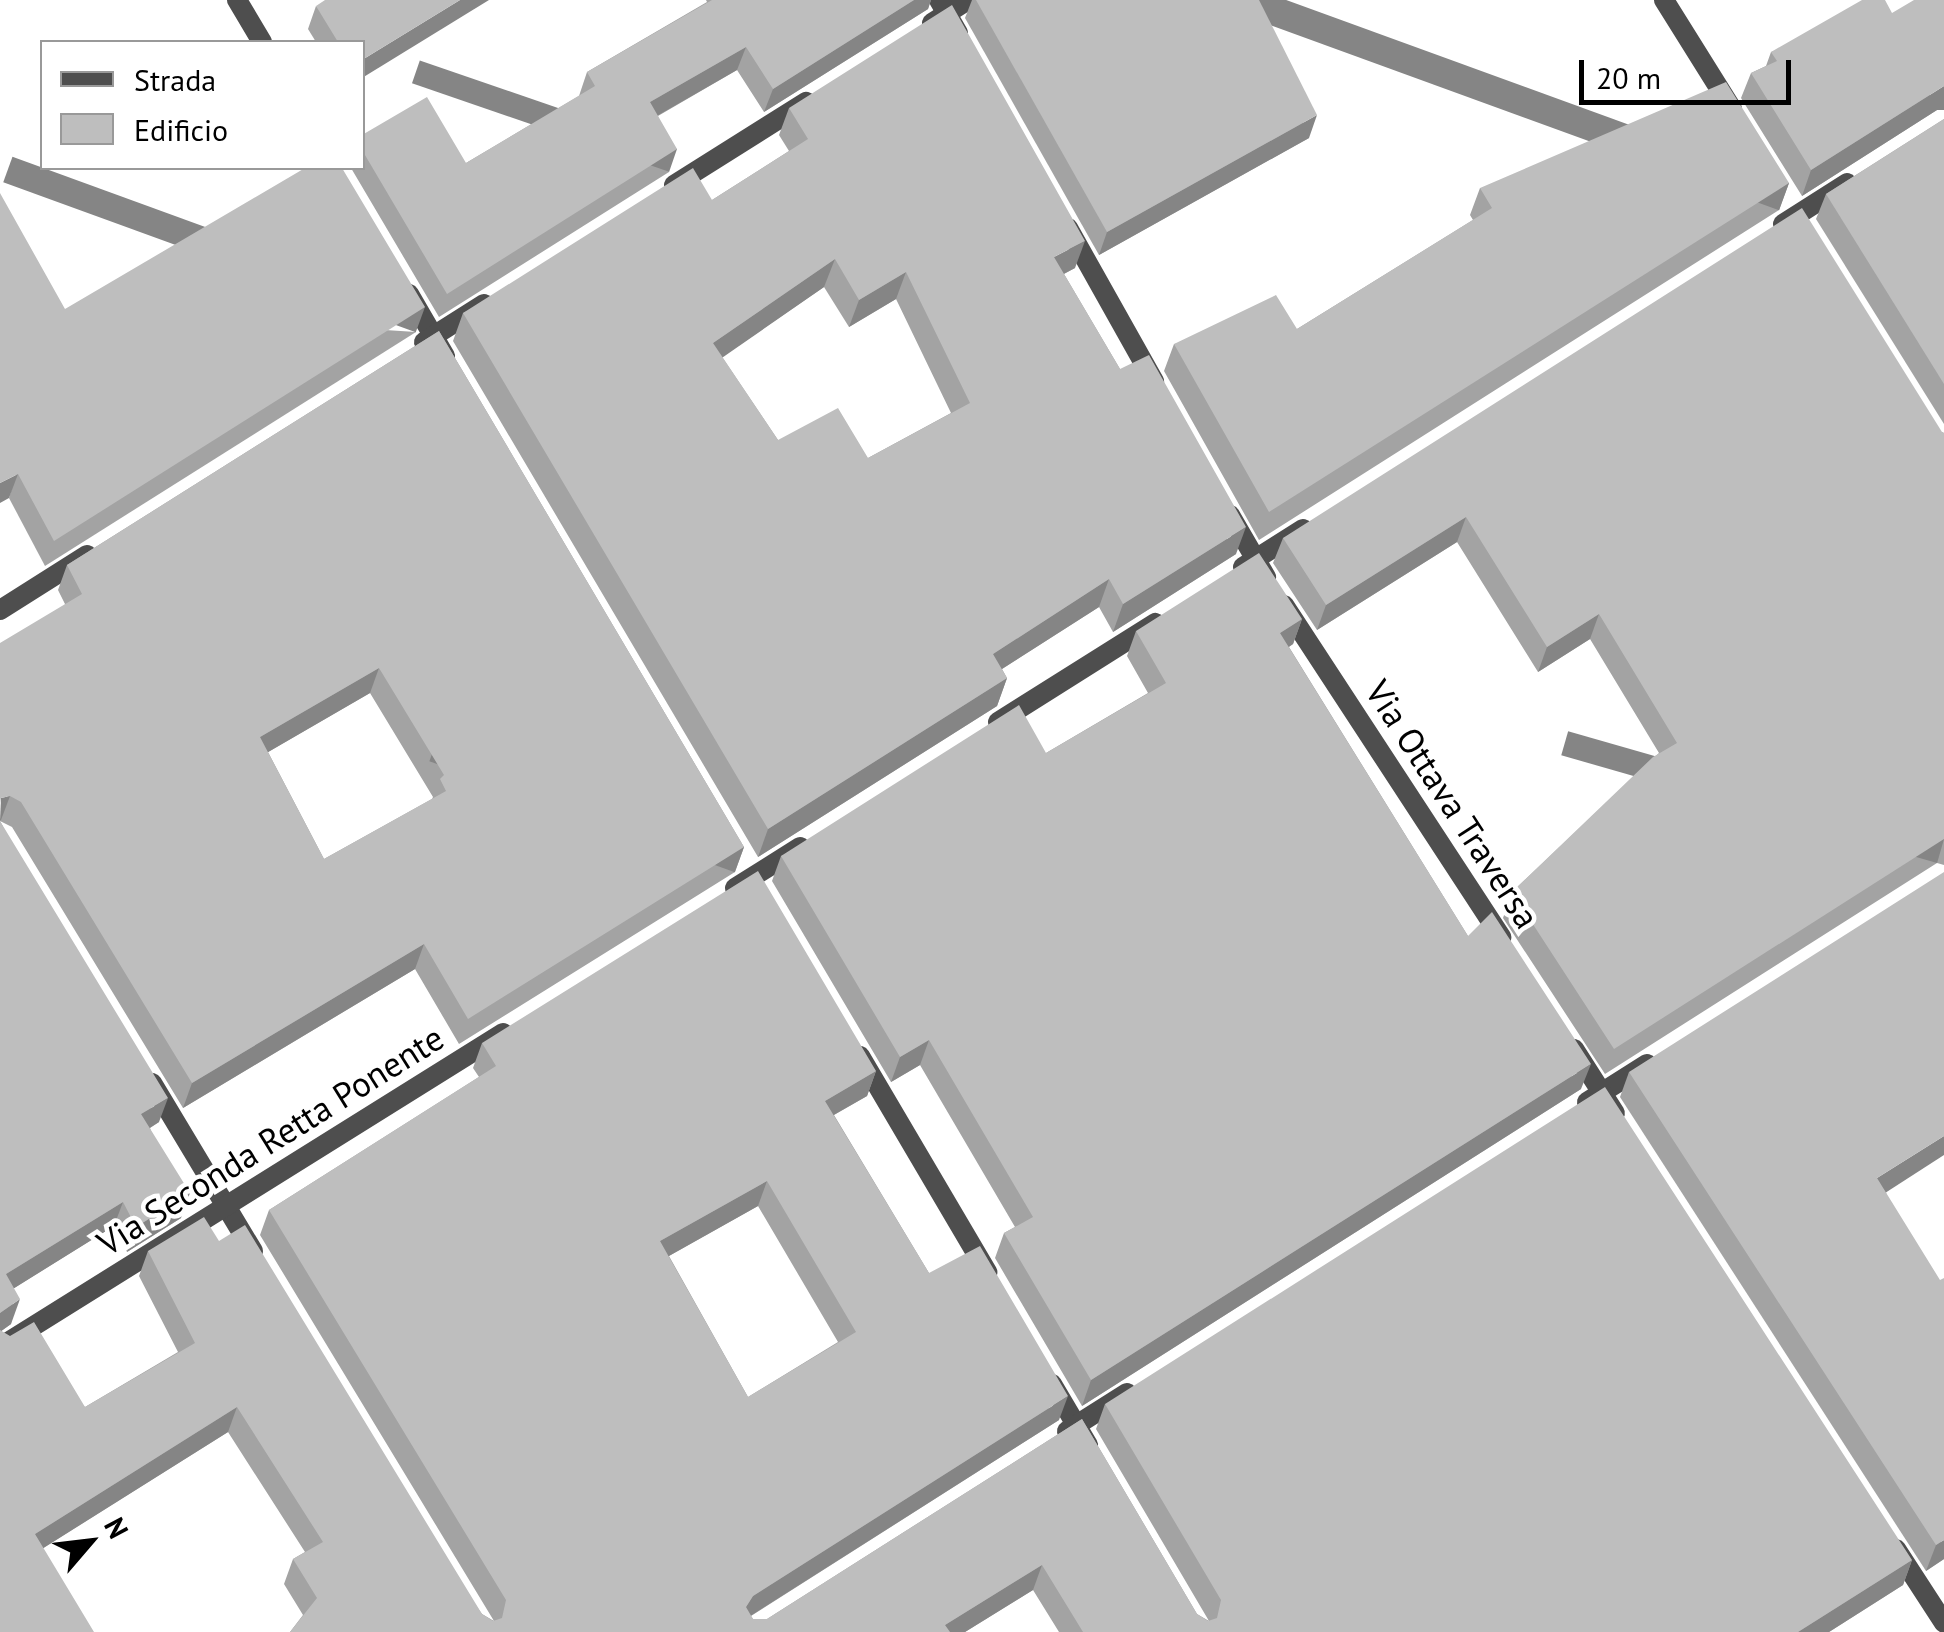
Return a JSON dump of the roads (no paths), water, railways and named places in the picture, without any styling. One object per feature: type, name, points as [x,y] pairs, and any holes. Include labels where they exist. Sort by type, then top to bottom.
[{"type":"street","points":[[237,0],[261,40]]},
{"type":"street","points":[[914,34],[943,7],[968,0]]},
{"type":"street","points":[[1664,0],[1746,132]]},
{"type":"street","points":[[943,7],[966,48]]},
{"type":"street","points":[[649,201],[831,86]]},
{"type":"street","points":[[1765,236],[1863,174]]},
{"type":"street","points":[[1053,201],[1168,406]]},
{"type":"street","points":[[394,269],[454,370]]},
{"type":"street","points":[[400,358],[500,295]]},
{"type":"street","name":"Via Ottava Traversa","points":[[1216,492],[1255,560],[1516,960]]},
{"type":"street","points":[[1222,581],[1320,518]]},
{"type":"street","points":[[0,610],[100,547]]},
{"type":"street","points":[[988,728],[1171,612]]},
{"type":"street","points":[[721,897],[821,834]]},
{"type":"street","name":"Via Seconda Retta Ponente","points":[[0,1347],[523,1020]]},
{"type":"street","points":[[1559,1026],[1624,1126]]},
{"type":"street","points":[[853,1045],[1002,1298]]},
{"type":"street","points":[[1570,1114],[1667,1051]]},
{"type":"street","points":[[144,1070],[267,1274]]},
{"type":"street","points":[[1042,1366],[1096,1457]]},
{"type":"street","points":[[1044,1446],[1142,1384]]},
{"type":"street","points":[[1880,1524],[1944,1623]]}]
